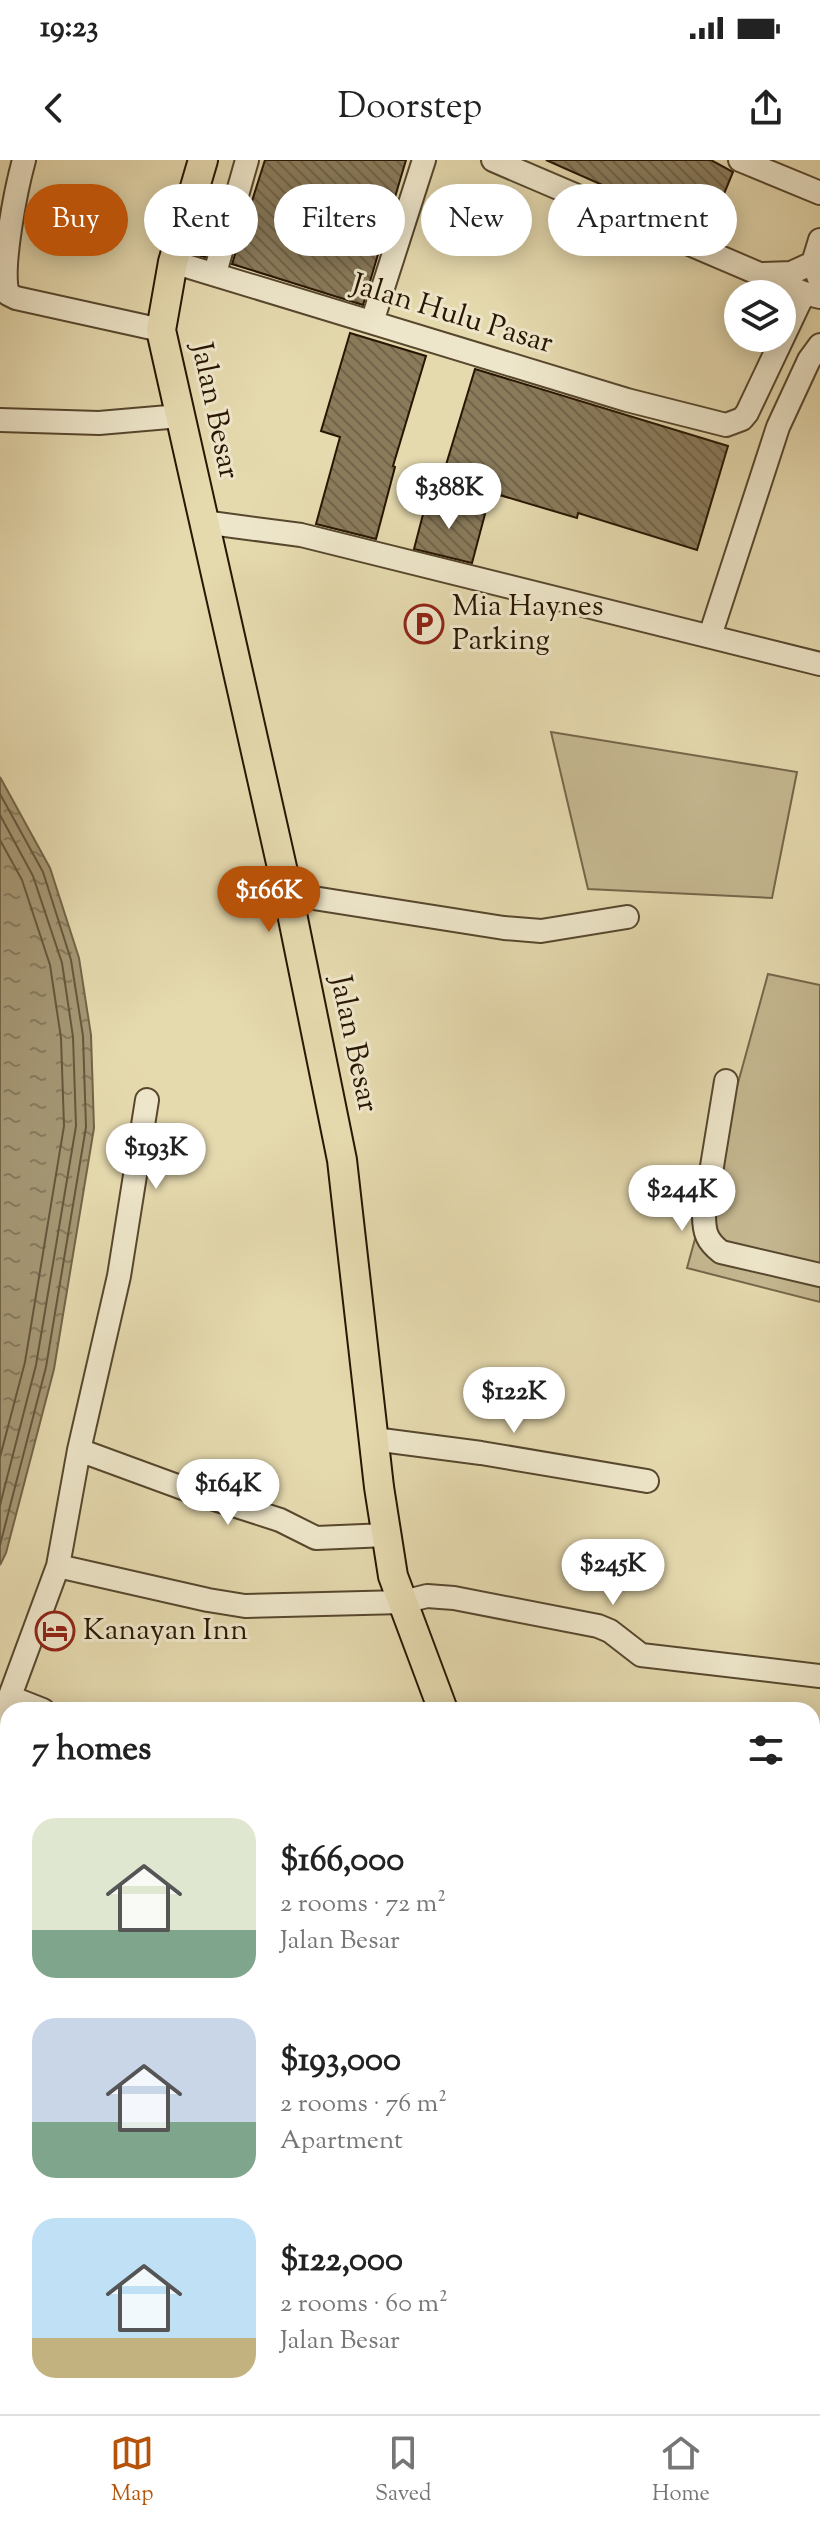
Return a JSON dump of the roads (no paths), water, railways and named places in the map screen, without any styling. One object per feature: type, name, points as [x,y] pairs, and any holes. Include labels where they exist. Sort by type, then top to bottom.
[{"type":"main road","name":"Jalan Besar","points":[[203,160],[173,262],[161,330],[288,894],[342,1160],[393,1576],[440,1702]]},
{"type":"street","points":[[24,160],[4,239],[2,278],[8,294],[161,330]]},
{"type":"street","points":[[215,273],[247,160]]},
{"type":"street","points":[[372,322],[424,160]]},
{"type":"street","points":[[493,160],[759,274],[814,284]]},
{"type":"street","points":[[740,160],[820,193]]},
{"type":"street","points":[[814,284],[820,240]]},
{"type":"street","name":"Jalan Hulu Pasar","points":[[173,262],[715,424],[734,423],[747,413],[814,284]]},
{"type":"street","points":[[759,274],[791,273],[814,284]]},
{"type":"street","points":[[710,636],[778,427],[809,360],[820,345]]},
{"type":"street","points":[[0,420],[99,423],[180,416]]},
{"type":"street","points":[[203,522],[301,535],[820,664]]},
{"type":"street","points":[[288,894],[541,931],[627,917]]},
{"type":"street","points":[[726,1081],[704,1215],[705,1234],[721,1252],[820,1275]]},
{"type":"street","points":[[8,1702],[58,1566],[79,1450],[119,1276],[147,1100]]},
{"type":"street","points":[[374,1439],[481,1453],[647,1481]]},
{"type":"street","points":[[79,1450],[280,1520],[316,1538],[387,1535]]},
{"type":"street","points":[[58,1566],[245,1606],[403,1602],[427,1596],[454,1598],[598,1626],[610,1631],[641,1655],[820,1676]]},
{"type":"street","points":[[10,1697],[23,1702]]},
{"type":"water","points":[[0,777],[50,868],[79,958],[91,1035],[94,1128],[54,1369],[6,1553],[0,1565]]},
{"type":"place","name":"Mia Haynes Parking","points":[[424,624]]},
{"type":"place","name":"Kanayan Inn","points":[[55,1631]]}]
